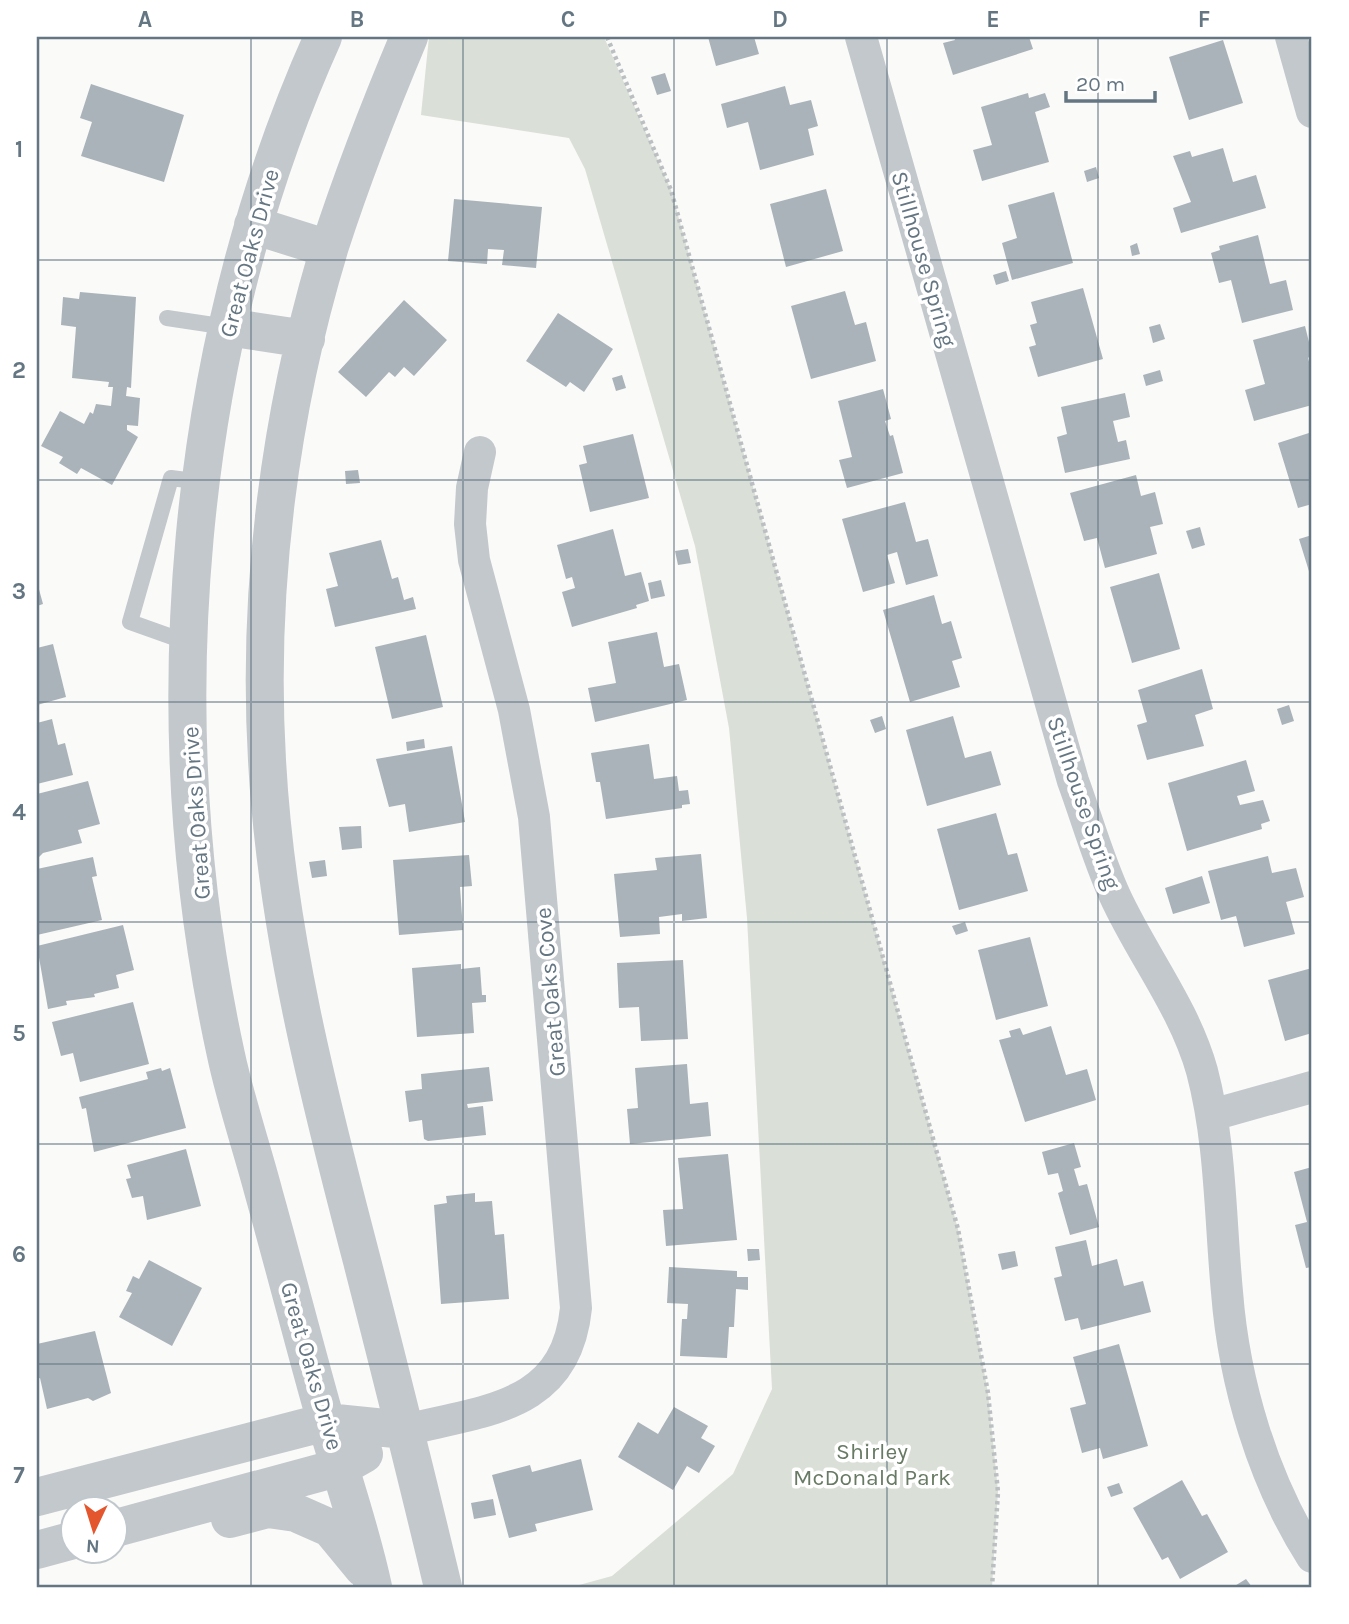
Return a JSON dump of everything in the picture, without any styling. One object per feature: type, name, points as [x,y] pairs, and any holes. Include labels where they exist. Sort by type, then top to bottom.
[{"type":"street","name":"Great Oaks Drive","points":[[323,37],[295,101],[253,225],[212,399],[195,531],[189,643],[192,802],[205,938],[226,1056],[372,1582]]},
{"type":"street","points":[[409,37],[364,146],[329,249],[306,339],[278,488],[266,637],[267,759],[276,867],[307,1040],[443,1587]]},
{"type":"street","name":"Stillhouse Spring","points":[[861,37],[1073,781],[1114,895],[1191,1035],[1212,1115],[1227,1294],[1243,1386],[1271,1474],[1312,1557]]},
{"type":"street","points":[[1291,37],[1312,112]]},
{"type":"street","points":[[253,225],[329,249]]},
{"type":"street","points":[[227,327],[306,339]]},
{"type":"street","name":"Great Oaks Cove","points":[[405,1430],[499,1407],[524,1398],[546,1382],[563,1360],[573,1335],[576,1308],[534,817],[514,710],[474,560],[470,524],[472,488],[480,453]]},
{"type":"street","points":[[1212,1115],[1312,1087]]},
{"type":"street","points":[[37,1497],[326,1422],[405,1430]]},
{"type":"street","points":[[130,1524],[341,1467],[405,1430]]},
{"type":"street","points":[[130,1536],[156,1537],[268,1509],[296,1513],[330,1528],[372,1582]]},
{"type":"street","points":[[37,1550],[60,1544]]},
{"type":"lane","points":[[167,318],[227,327]]},
{"type":"lane","points":[[189,643],[130,622],[171,478],[202,482]]},
{"type":"path","points":[[607,37],[671,190],[958,1229],[988,1393],[998,1492],[992,1587]]},
{"type":"green space","name":"Shirley McDonald Park","points":[[429,37],[604,37],[671,190],[958,1229],[988,1393],[998,1491],[992,1587],[572,1587],[612,1576],[733,1474],[772,1389],[747,918],[729,728],[695,546],[585,169],[569,138],[421,115]]},
{"type":"building","points":[[708,37],[754,37],[759,54],[716,66]]},
{"type":"building","points":[[954,37],[1029,37],[1033,49],[953,75],[943,43],[955,40]]},
{"type":"building","points":[[1223,40],[1243,103],[1189,120],[1169,57]]},
{"type":"building","points":[[665,73],[671,91],[657,95],[651,77]]},
{"type":"building","points":[[91,84],[184,115],[164,182],[81,156],[92,122],[80,118]]},
{"type":"building","points":[[785,86],[790,105],[811,100],[818,126],[808,129],[814,155],[760,170],[748,122],[727,128],[721,104]]},
{"type":"building","points":[[1028,93],[1029,98],[1045,93],[1050,107],[1035,112],[1049,162],[982,181],[973,150],[992,145],[981,107]]},
{"type":"building","points":[[1223,148],[1233,182],[1256,175],[1266,208],[1181,233],[1173,208],[1191,202],[1173,156],[1190,151],[1192,157]]},
{"type":"building","points":[[1096,167],[1099,178],[1087,182],[1084,171]]},
{"type":"building","points":[[826,189],[843,251],[786,267],[770,204]]},
{"type":"building","points":[[1054,192],[1073,263],[1012,280],[1002,243],[1017,238],[1008,205]]},
{"type":"building","points":[[454,199],[542,207],[536,268],[502,265],[504,250],[488,249],[487,264],[448,261]]},
{"type":"building","points":[[1258,235],[1270,284],[1286,280],[1293,310],[1242,323],[1231,280],[1219,283],[1211,253],[1220,250],[1219,246]]},
{"type":"building","points":[[1137,243],[1140,254],[1132,256],[1130,246]]},
{"type":"building","points":[[1006,271],[1009,281],[996,285],[993,275]]},
{"type":"building","points":[[1083,288],[1103,359],[1038,377],[1029,347],[1036,345],[1030,325],[1037,323],[1031,302]]},
{"type":"building","points":[[845,291],[855,325],[866,322],[876,361],[811,379],[791,306]]},
{"type":"building","points":[[80,292],[136,297],[131,388],[127,387],[126,396],[140,398],[138,426],[127,425],[127,430],[138,437],[112,485],[81,468],[77,474],[59,463],[63,457],[41,446],[60,411],[84,424],[90,412],[93,414],[96,404],[111,406],[113,387],[108,387],[109,382],[72,378],[76,327],[61,325],[63,297],[79,299]]},
{"type":"building","points":[[404,300],[447,340],[414,376],[404,367],[395,377],[389,372],[366,397],[338,372]]},
{"type":"building","points":[[558,313],[613,349],[584,392],[570,382],[566,387],[526,361]]},
{"type":"building","points":[[1160,324],[1165,339],[1153,343],[1149,327]]},
{"type":"building","points":[[1305,326],[1312,354],[1308,358],[1312,373],[1312,405],[1254,421],[1245,390],[1265,384],[1253,340]]},
{"type":"building","points":[[1160,370],[1163,381],[1146,386],[1143,375]]},
{"type":"building","points":[[622,375],[626,388],[616,391],[612,378]]},
{"type":"building","points":[[883,389],[891,419],[885,421],[890,436],[893,435],[903,473],[847,488],[839,460],[852,457],[838,401]]},
{"type":"building","points":[[1125,393],[1130,417],[1113,421],[1118,442],[1126,440],[1130,459],[1065,473],[1057,437],[1067,434],[1061,407]]},
{"type":"building","points":[[1312,432],[1312,504],[1298,508],[1278,443]]},
{"type":"building","points":[[633,434],[649,498],[590,512],[579,465],[587,463],[583,446]]},
{"type":"building","points":[[358,470],[360,483],[346,484],[345,471]]},
{"type":"building","points":[[1136,475],[1141,496],[1155,492],[1163,524],[1150,527],[1157,554],[1105,568],[1097,538],[1084,541],[1070,493]]},
{"type":"building","points":[[905,502],[916,542],[928,539],[938,576],[906,585],[897,552],[887,555],[895,583],[863,592],[842,519]]},
{"type":"building","points":[[1200,527],[1205,545],[1192,549],[1186,531]]},
{"type":"building","points":[[613,529],[625,576],[641,572],[649,601],[636,605],[637,608],[572,627],[562,592],[575,588],[572,577],[566,579],[557,545]]},
{"type":"building","points":[[1312,535],[1312,581],[1299,539]]},
{"type":"building","points":[[381,540],[392,579],[398,577],[404,600],[413,597],[416,609],[335,627],[326,589],[338,586],[329,553]]},
{"type":"building","points":[[688,549],[691,563],[678,565],[675,551]]},
{"type":"building","points":[[1159,573],[1180,649],[1132,663],[1110,587]]},
{"type":"building","points":[[661,580],[665,596],[651,599],[648,583]]},
{"type":"building","points":[[37,582],[43,604],[37,606]]},
{"type":"building","points":[[934,595],[942,624],[951,621],[962,658],[952,661],[960,687],[910,702],[883,610]]},
{"type":"building","points":[[657,632],[664,667],[679,664],[687,700],[595,722],[588,688],[616,683],[608,642]]},
{"type":"building","points":[[426,635],[443,707],[392,719],[375,647]]},
{"type":"building","points":[[53,644],[66,697],[37,705],[37,648]]},
{"type":"building","points":[[1202,669],[1213,709],[1195,715],[1204,746],[1147,760],[1137,725],[1147,722],[1138,690]]},
{"type":"building","points":[[1289,705],[1294,721],[1282,725],[1277,709]]},
{"type":"building","points":[[882,716],[886,729],[875,733],[870,720]]},
{"type":"building","points":[[953,716],[965,758],[991,751],[1001,785],[927,806],[906,730]]},
{"type":"building","points":[[52,719],[58,745],[65,743],[73,775],[37,784],[37,723]]},
{"type":"building","points":[[424,739],[425,748],[407,751],[406,742]]},
{"type":"building","points":[[649,744],[654,779],[677,776],[679,791],[688,790],[690,804],[682,805],[682,808],[606,819],[600,782],[596,782],[591,753]]},
{"type":"building","points":[[452,746],[465,822],[409,832],[405,804],[389,807],[376,759]]},
{"type":"building","points":[[1246,760],[1255,791],[1237,796],[1240,805],[1263,800],[1270,821],[1261,824],[1262,829],[1187,851],[1168,783]]},
{"type":"building","points":[[88,781],[100,824],[78,830],[82,843],[43,853],[37,859],[37,794]]},
{"type":"building","points":[[996,813],[1008,855],[1017,853],[1028,891],[959,910],[937,829]]},
{"type":"building","points":[[361,826],[362,848],[342,850],[339,827]]},
{"type":"building","points":[[701,854],[707,918],[682,921],[682,914],[659,917],[660,934],[620,937],[614,874],[657,870],[655,858]]},
{"type":"building","points":[[469,855],[472,886],[460,887],[463,930],[399,935],[393,860]]},
{"type":"building","points":[[1268,856],[1272,873],[1296,868],[1304,897],[1286,902],[1295,934],[1244,947],[1236,916],[1221,920],[1208,871]]},
{"type":"building","points":[[93,857],[97,876],[92,877],[102,920],[37,935],[37,869]]},
{"type":"building","points":[[325,860],[327,876],[312,878],[309,862]]},
{"type":"building","points":[[1202,876],[1210,903],[1173,914],[1165,888]]},
{"type":"building","points":[[965,922],[968,931],[956,935],[952,926]]},
{"type":"building","points":[[123,925],[134,970],[116,975],[119,988],[94,994],[95,997],[66,1001],[67,1005],[48,1009],[37,946]]},
{"type":"building","points":[[1030,937],[1048,1006],[996,1020],[978,950]]},
{"type":"building","points":[[683,960],[688,1039],[641,1041],[639,1007],[619,1008],[617,963]]},
{"type":"building","points":[[461,964],[461,969],[480,967],[482,995],[486,995],[486,1002],[472,1003],[474,1033],[417,1037],[412,968]]},
{"type":"building","points":[[1312,968],[1312,1033],[1285,1041],[1268,980]]},
{"type":"building","points":[[133,1002],[149,1064],[80,1082],[73,1053],[61,1056],[52,1022]]},
{"type":"building","points":[[1051,1026],[1066,1075],[1087,1069],[1096,1100],[1025,1122],[999,1040],[1011,1037],[1009,1031],[1020,1028],[1023,1035]]},
{"type":"building","points":[[687,1064],[690,1104],[708,1102],[711,1136],[630,1144],[627,1109],[638,1108],[635,1068]]},
{"type":"building","points":[[489,1067],[493,1101],[467,1104],[468,1108],[483,1106],[486,1135],[428,1141],[424,1139],[422,1120],[409,1122],[405,1091],[422,1089],[421,1074]]},
{"type":"building","points":[[161,1068],[162,1071],[170,1068],[186,1128],[94,1152],[86,1108],[82,1109],[79,1097],[148,1079],[146,1072]]},
{"type":"building","points":[[1074,1143],[1081,1167],[1074,1169],[1079,1186],[1087,1184],[1099,1227],[1070,1235],[1058,1193],[1063,1191],[1058,1173],[1048,1175],[1042,1152]]},
{"type":"building","points":[[186,1149],[201,1206],[147,1220],[143,1196],[132,1198],[126,1179],[131,1178],[127,1165]]},
{"type":"building","points":[[728,1154],[737,1240],[666,1246],[663,1210],[683,1209],[678,1158]]},
{"type":"building","points":[[1312,1167],[1312,1267],[1306,1268],[1295,1225],[1307,1222],[1294,1172]]},
{"type":"building","points":[[475,1193],[475,1202],[492,1201],[495,1235],[504,1234],[509,1299],[441,1304],[434,1205],[447,1203],[446,1196]]},
{"type":"building","points":[[1086,1240],[1092,1266],[1117,1259],[1124,1286],[1143,1281],[1151,1312],[1081,1330],[1078,1318],[1065,1321],[1054,1278],[1062,1276],[1055,1247]]},
{"type":"building","points":[[747,1249],[759,1249],[760,1260],[748,1261]]},
{"type":"building","points":[[1015,1251],[1018,1266],[1002,1270],[998,1254]]},
{"type":"building","points":[[149,1260],[202,1288],[172,1346],[119,1317],[132,1293],[126,1291],[133,1276],[139,1279]]},
{"type":"building","points":[[669,1267],[737,1271],[737,1277],[748,1277],[748,1290],[736,1289],[734,1327],[729,1327],[727,1358],[680,1356],[682,1319],[687,1319],[688,1304],[667,1303]]},
{"type":"building","points":[[95,1331],[111,1393],[93,1401],[88,1398],[47,1409],[40,1378],[37,1379],[37,1344]]},
{"type":"building","points":[[1119,1344],[1148,1446],[1103,1459],[1100,1448],[1082,1453],[1070,1408],[1086,1404],[1073,1357]]},
{"type":"building","points":[[674,1407],[708,1426],[701,1438],[715,1446],[699,1473],[687,1466],[673,1490],[618,1457],[638,1422],[658,1434]]},
{"type":"building","points":[[581,1459],[593,1510],[535,1524],[537,1531],[509,1538],[492,1475],[530,1465],[532,1472]]},
{"type":"building","points":[[1182,1480],[1202,1516],[1207,1514],[1228,1552],[1180,1579],[1168,1557],[1162,1560],[1133,1508]]},
{"type":"building","points":[[1119,1483],[1123,1493],[1111,1497],[1107,1487]]},
{"type":"building","points":[[493,1499],[496,1515],[474,1519],[471,1503]]},
{"type":"building","points":[[1246,1579],[1252,1587],[1233,1587]]}]
